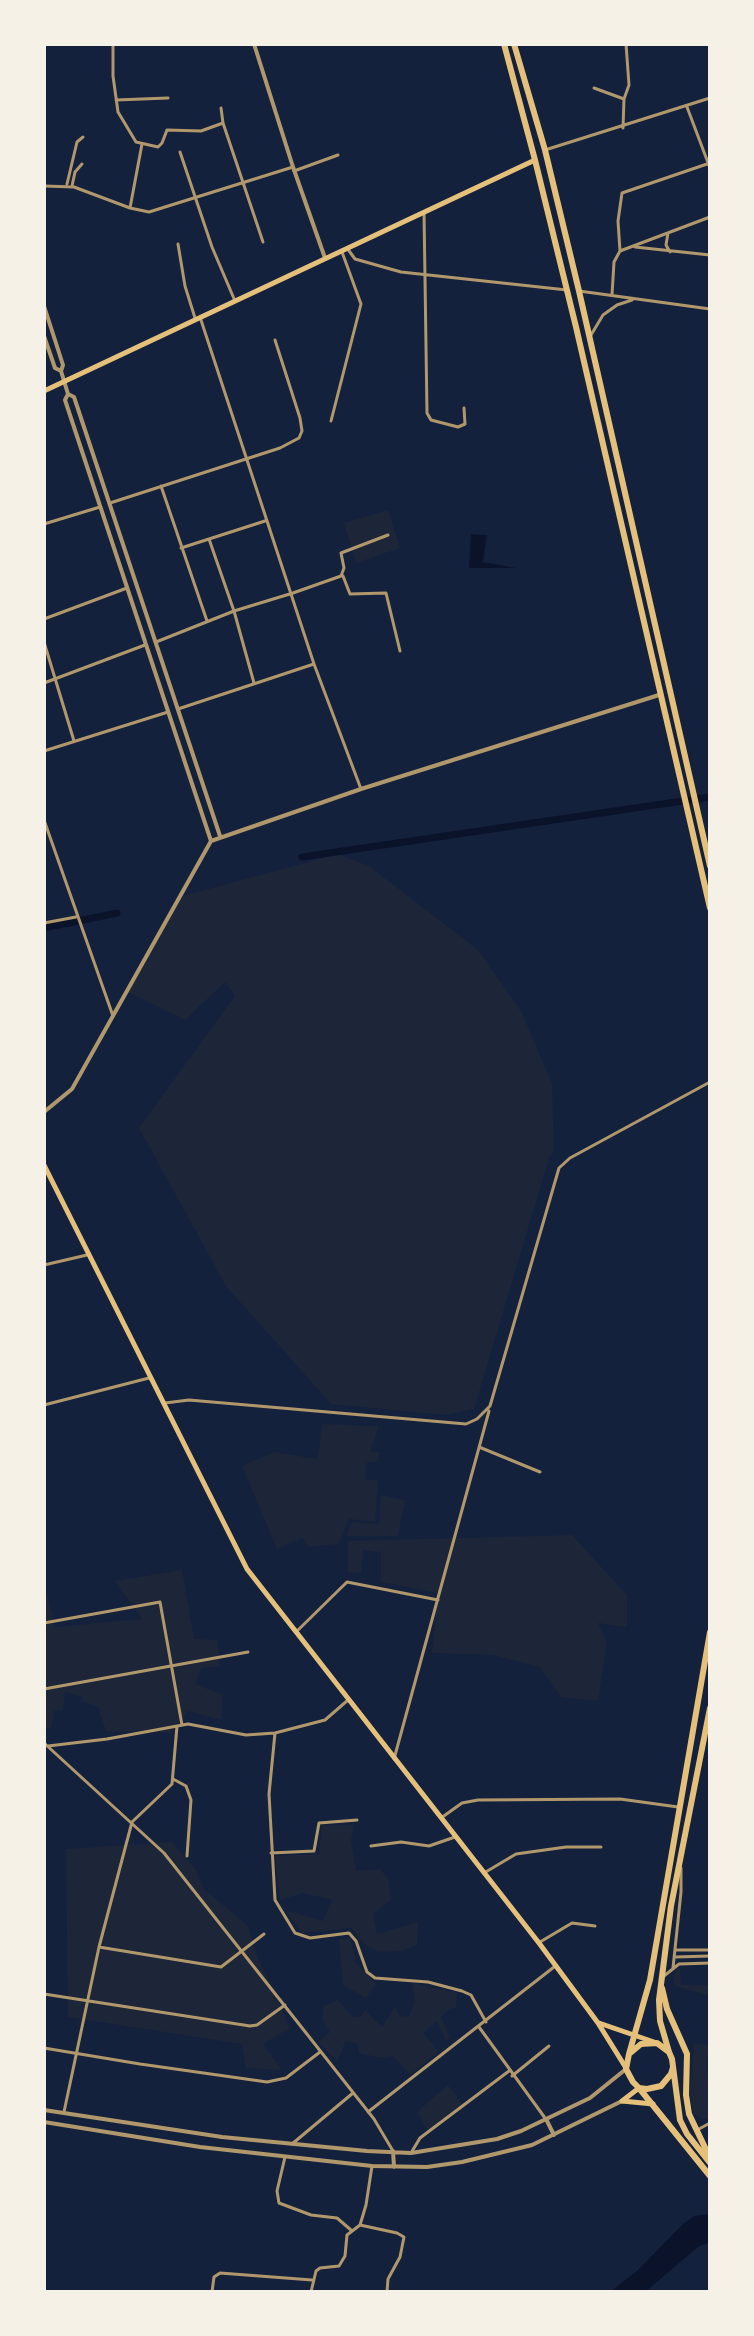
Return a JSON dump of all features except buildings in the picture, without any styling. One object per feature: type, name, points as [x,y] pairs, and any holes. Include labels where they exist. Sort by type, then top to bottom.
[{"type":"highway","points":[[504,44],[567,290],[710,908]]},
{"type":"highway","points":[[514,44],[545,150],[590,337],[710,866]]},
{"type":"highway","points":[[535,160],[545,150]]},
{"type":"highway","points":[[609,474],[621,472]]},
{"type":"highway","points":[[710,1632],[650,1980],[626,2069],[710,2176]]},
{"type":"highway","points":[[710,1708],[671,1906],[659,2014],[673,2067],[680,2120],[687,2134],[710,2160]]},
{"type":"highway","points":[[662,1979],[667,2009],[687,2054],[686,2101],[710,2160]]},
{"type":"highway","points":[[629,2054],[641,2044],[657,2043],[669,2052]]},
{"type":"highway","points":[[639,2088],[661,2086],[673,2067]]},
{"type":"main road","points":[[44,391],[535,160]]},
{"type":"main road","points":[[44,1165],[247,1569],[539,1943],[598,2023],[626,2069]]},
{"type":"main road","points":[[598,2023],[657,2043]]},
{"type":"main road","points":[[622,2101],[639,2088]]},
{"type":"main road","points":[[622,2101],[653,2104]]},
{"type":"street","points":[[113,44],[118,112],[132,139],[142,144],[161,146],[167,130],[201,131],[223,123]]},
{"type":"street","points":[[254,44],[325,259]]},
{"type":"street","points":[[623,128],[624,99],[629,85],[626,44]]},
{"type":"street","points":[[594,88],[624,99]]},
{"type":"street","points":[[116,100],[168,98]]},
{"type":"street","points":[[545,150],[623,128],[710,98]]},
{"type":"street","points":[[612,295],[614,262],[620,251],[618,221],[622,193],[709,165],[687,107]]},
{"type":"street","points":[[221,108],[242,184],[263,242]]},
{"type":"street","points":[[69,186],[77,142],[83,137]]},
{"type":"street","points":[[130,208],[142,144]]},
{"type":"street","points":[[180,152],[212,247],[235,301]]},
{"type":"street","points":[[44,186],[69,186],[90,191],[130,208],[149,212],[338,155]]},
{"type":"street","points":[[69,186],[82,164]]},
{"type":"street","points":[[424,212],[427,413],[431,420],[458,427],[465,424],[464,408]]},
{"type":"street","points":[[620,251],[710,217]]},
{"type":"street","points":[[669,233],[666,245],[670,252]]},
{"type":"street","points":[[178,244],[185,286],[293,593],[314,664],[361,789]]},
{"type":"street","points":[[632,247],[710,255]]},
{"type":"street","points":[[344,250],[365,263],[424,276],[567,290]]},
{"type":"street","points":[[331,421],[361,304],[344,250]]},
{"type":"street","points":[[579,291],[710,309]]},
{"type":"street","points":[[590,337],[603,315],[617,305],[632,300]]},
{"type":"street","points":[[44,306],[63,365],[61,371],[68,394],[65,400],[211,841]]},
{"type":"street","points":[[44,336],[55,368],[61,371]]},
{"type":"street","points":[[44,524],[291,443],[302,434],[300,418],[275,340]]},
{"type":"street","points":[[68,394],[74,397],[220,837]]},
{"type":"street","points":[[161,486],[207,621]]},
{"type":"street","points":[[181,548],[267,520]]},
{"type":"street","points":[[388,535],[341,553],[343,574],[350,594],[386,593],[400,651]]},
{"type":"street","points":[[209,539],[254,683]]},
{"type":"street","points":[[44,683],[234,611],[343,574]]},
{"type":"street","points":[[44,619],[136,584]]},
{"type":"street","points":[[44,642],[74,742]]},
{"type":"street","points":[[44,751],[314,664]]},
{"type":"street","points":[[44,1112],[72,1089],[211,841],[361,789],[659,695]]},
{"type":"street","points":[[190,776],[199,773]]},
{"type":"street","points":[[44,820],[113,1018]]},
{"type":"street","points":[[44,923],[78,918]]},
{"type":"street","points":[[394,1759],[490,1406],[559,1168],[570,1158],[710,1082]]},
{"type":"street","points":[[44,1265],[90,1255]]},
{"type":"street","points":[[44,1405],[152,1377]]},
{"type":"street","points":[[165,1403],[203,1401],[466,1424],[484,1415],[490,1406]]},
{"type":"street","points":[[479,1447],[540,1472]]},
{"type":"street","points":[[295,1633],[347,1582],[438,1600]]},
{"type":"street","points":[[44,1623],[160,1602],[173,1664],[180,1726],[170,1789],[132,1822],[99,1947],[62,2125]]},
{"type":"street","points":[[44,1689],[248,1652]]},
{"type":"street","points":[[46,1745],[107,1739],[188,1724],[246,1735],[275,1733],[325,1720],[348,1700]]},
{"type":"street","points":[[275,1733],[269,1794],[275,1904],[295,1933],[310,1938],[349,1933],[356,1941],[367,1972],[375,1978],[428,1982],[467,1993],[474,1999],[486,2022]]},
{"type":"street","points":[[46,1745],[164,1853],[368,2112],[393,2151],[394,2167]]},
{"type":"street","points":[[173,1779],[186,1786],[191,1800],[187,1856]]},
{"type":"street","points":[[441,1818],[462,1803],[478,1800],[620,1799],[678,1807]]},
{"type":"street","points":[[271,1853],[314,1851],[319,1823],[357,1820]]},
{"type":"street","points":[[371,1846],[390,1842],[429,1846],[455,1837]]},
{"type":"street","points":[[484,1873],[516,1854],[566,1847],[601,1847]]},
{"type":"street","points":[[673,1968],[681,1861]]},
{"type":"street","points":[[539,1943],[572,1923],[595,1926]]},
{"type":"street","points":[[99,1947],[221,1967],[264,1934]]},
{"type":"street","points":[[675,1950],[710,1950]]},
{"type":"street","points":[[675,1957],[710,1956]]},
{"type":"street","points":[[662,1979],[673,1968],[689,1963],[710,1963]]},
{"type":"street","points":[[368,2112],[556,1966]]},
{"type":"street","points":[[44,1994],[250,2026],[257,2025],[285,2005]]},
{"type":"street","points":[[479,2027],[554,2135]]},
{"type":"street","points":[[512,2076],[549,2046]]},
{"type":"street","points":[[44,2048],[267,2082],[286,2078],[321,2051]]},
{"type":"street","points":[[44,2110],[222,2137],[411,2153],[497,2139],[547,2121],[590,2098],[626,2069]]},
{"type":"street","points":[[411,2153],[420,2138],[509,2071]]},
{"type":"street","points":[[292,2144],[353,2093]]},
{"type":"street","points":[[44,2122],[285,2157],[372,2166],[427,2167],[532,2145],[622,2101]]},
{"type":"street","points":[[696,2130],[710,2123]]},
{"type":"street","points":[[285,2157],[277,2191],[279,2203],[311,2215],[337,2218],[351,2230]]},
{"type":"street","points":[[360,2225],[372,2166]]},
{"type":"street","points":[[311,2292],[312,2280],[320,2268],[335,2267],[342,2262],[347,2235],[360,2225],[404,2237],[400,2257],[388,2279],[387,2292]]},
{"type":"street","points":[[212,2292],[214,2277],[220,2273],[312,2280]]},
{"type":"shaded area","points":[[388,510],[400,548],[356,563],[344,523]]},
{"type":"shaded area","points":[[471,534],[487,535],[483,562],[516,568],[469,568]]},
{"type":"shaded area","points":[[338,854],[369,866],[478,950],[522,1013],[552,1084],[554,1152],[550,1155],[474,1409],[446,1415],[331,1404],[226,1286],[139,1128],[235,996],[225,982],[185,1020],[126,991],[183,896]]},
{"type":"shaded area","points":[[322,1424],[379,1426],[370,1451],[380,1452],[377,1462],[366,1463],[365,1479],[378,1481],[375,1522],[349,1519],[338,1544],[309,1547],[302,1538],[277,1549],[242,1466],[274,1452],[318,1459]]},
{"type":"shaded area","points":[[381,1495],[405,1500],[398,1536],[346,1536],[352,1522],[379,1524]]},
{"type":"shaded area","points":[[572,1535],[627,1595],[627,1627],[598,1623],[607,1642],[598,1701],[561,1697],[540,1667],[493,1655],[432,1653],[438,1593],[381,1582],[381,1552],[363,1550],[361,1573],[348,1572],[348,1541]]},
{"type":"shaded area","points":[[182,1570],[194,1639],[217,1640],[220,1666],[202,1668],[195,1684],[223,1695],[221,1720],[188,1711],[171,1733],[106,1731],[98,1707],[81,1701],[83,1697],[65,1692],[63,1710],[54,1711],[51,1729],[44,1728],[44,1582],[55,1627],[142,1619],[115,1581]]},
{"type":"shaded area","points":[[322,1825],[354,1825],[351,1840],[356,1871],[380,1869],[388,1879],[391,1900],[373,1914],[377,1934],[418,1922],[417,1945],[401,1951],[379,1952],[365,1945],[351,1928],[302,1933],[289,1911],[323,1921],[332,1900],[303,1893],[280,1900],[275,1856],[319,1854]]},
{"type":"shaded area","points":[[172,1842],[196,1870],[204,1889],[248,1926],[257,1956],[290,2028],[263,2044],[282,2070],[246,2068],[242,2044],[68,2017],[66,1849]]},
{"type":"shaded area","points":[[350,1938],[356,1963],[376,1984],[366,1998],[343,1985],[339,1939]]},
{"type":"shaded area","points":[[677,1968],[680,1968],[681,1985],[710,1985],[708,2119],[694,2114],[690,2096],[694,2043],[708,2045],[709,1996],[676,1986],[673,1980]]},
{"type":"shaded area","points":[[413,1983],[457,1993],[456,2008],[449,2009],[441,2017],[450,2038],[446,2040],[437,2021],[423,2033],[439,2052],[410,2075],[393,2056],[381,2058],[359,2053],[359,2044],[346,2041],[337,2061],[318,2042],[330,2032],[322,2019],[324,2006],[338,2000],[353,2017],[360,2017],[365,2010],[382,2027],[395,2007],[399,2016],[409,2017],[415,2001]]},
{"type":"shaded area","points":[[448,2085],[462,2104],[428,2130],[417,2112]]},
{"type":"shaded area","points":[[710,2214],[710,2242],[698,2247],[645,2292],[610,2292],[638,2270],[683,2224],[694,2216]]},
{"type":"waterway","points":[[302,857],[710,797]]},
{"type":"waterway","points":[[44,928],[117,913]]}]
